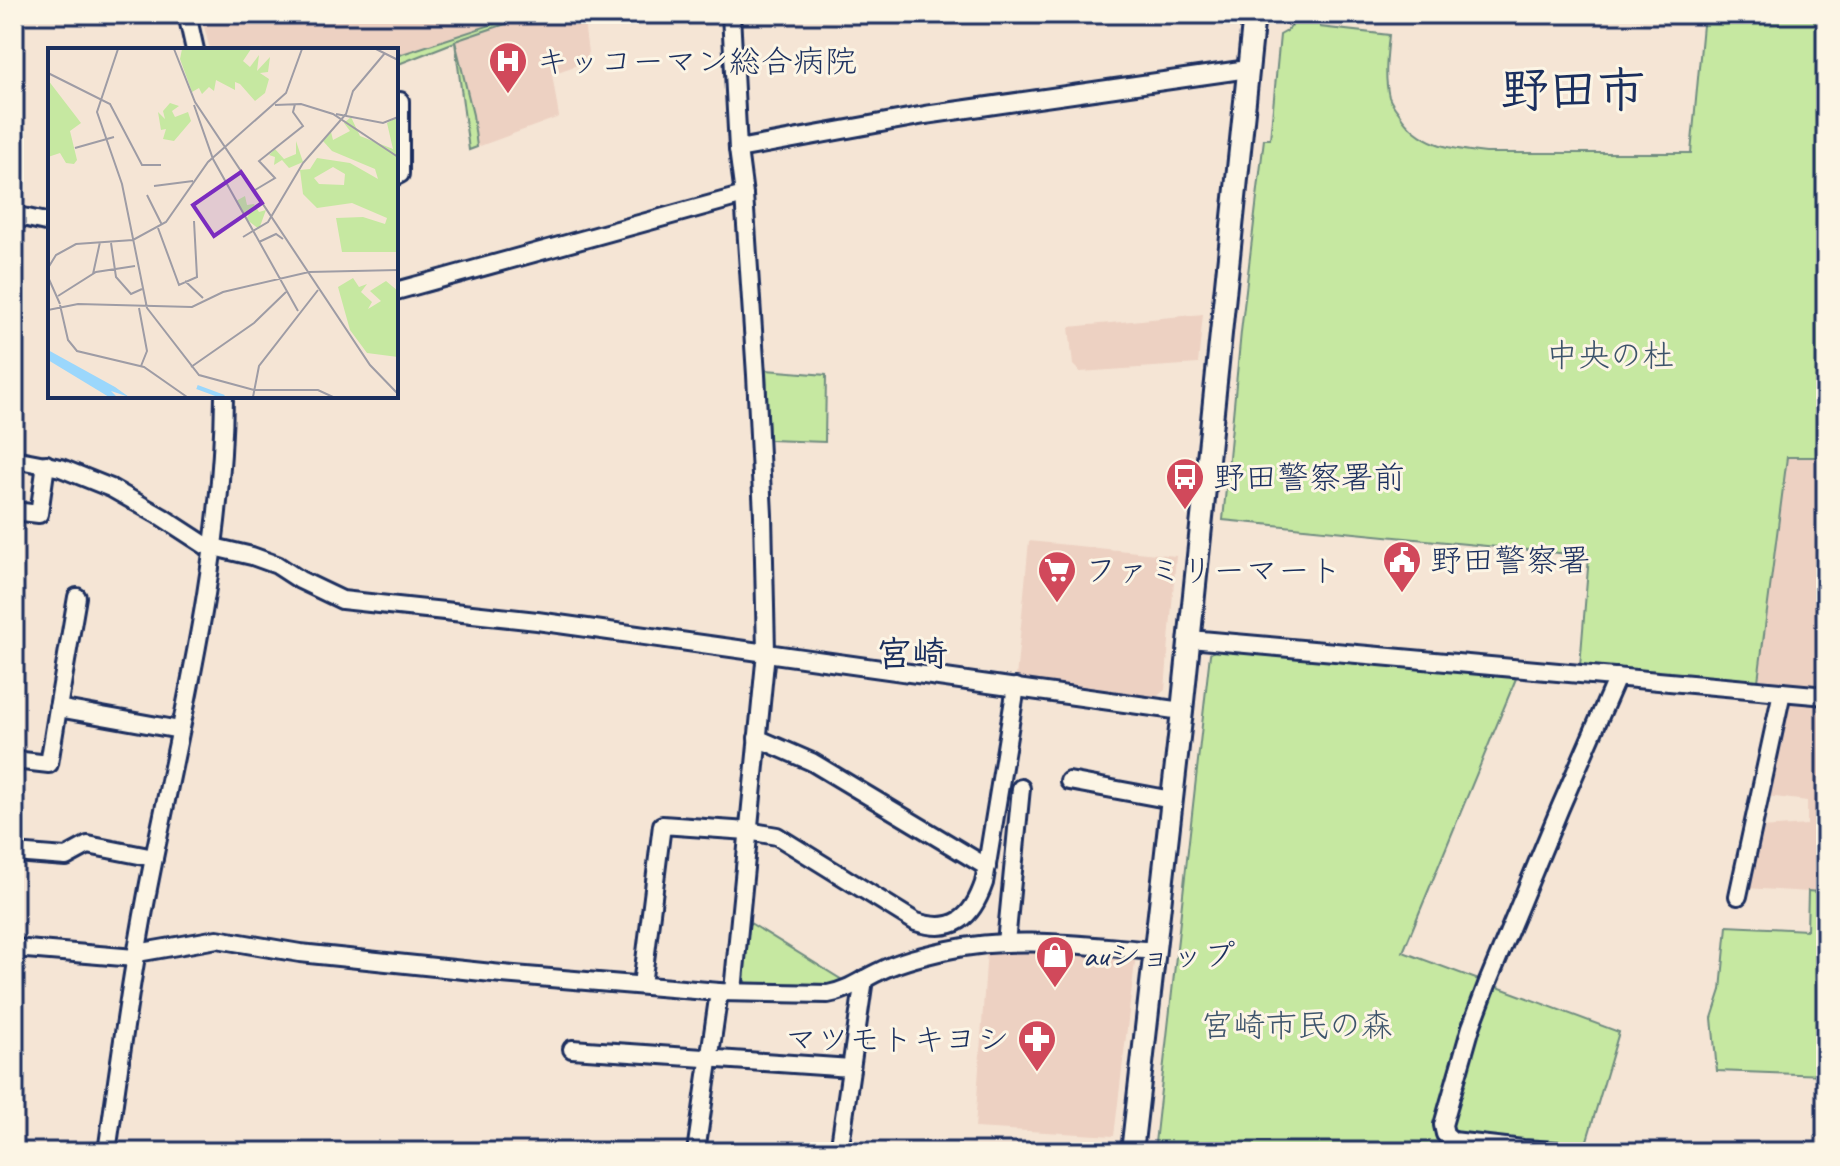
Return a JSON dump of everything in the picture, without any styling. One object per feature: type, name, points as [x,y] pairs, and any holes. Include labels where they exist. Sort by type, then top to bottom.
[{"type":"street","points":[[187,14],[195,48]]},
{"type":"street","points":[[696,1152],[709,1057],[726,991],[748,831],[766,652],[756,375],[731,14]]},
{"type":"street","points":[[1132,1152],[1190,639],[1254,14]]},
{"type":"street","points":[[738,149],[925,115],[1248,69]]},
{"type":"street","points":[[398,175],[400,101]]},
{"type":"street","points":[[398,290],[744,195]]},
{"type":"street","points":[[14,215],[48,223]]},
{"type":"street","points":[[107,1152],[136,956],[212,546],[222,472],[224,398]]},
{"type":"street","points":[[14,459],[73,472],[122,494],[205,545],[277,565],[342,600],[537,621],[1182,711]]},
{"type":"street","points":[[14,511],[39,514],[46,464]]},
{"type":"street","points":[[14,760],[49,764],[77,597]]},
{"type":"street","points":[[1190,639],[1826,696]]},
{"type":"street","points":[[1572,1152],[1453,1141],[1445,1134],[1443,1125],[1483,993],[1617,677]]},
{"type":"street","points":[[642,985],[662,825],[777,836],[916,922],[933,927],[954,924],[967,915],[977,903],[984,883],[1016,687]]},
{"type":"street","points":[[1738,896],[1782,692]]},
{"type":"street","points":[[58,708],[180,730]]},
{"type":"street","points":[[757,738],[812,762],[987,867]]},
{"type":"street","points":[[1069,781],[1172,800]]},
{"type":"street","points":[[1006,943],[1021,788]]},
{"type":"street","points":[[14,853],[66,857],[88,845],[154,858]]},
{"type":"street","points":[[14,948],[136,956],[217,939],[300,953],[502,974],[726,991],[828,994],[843,991],[900,963],[950,949],[1006,943],[1156,951]]},
{"type":"street","points":[[839,1152],[864,979]]},
{"type":"street","points":[[572,1049],[851,1068]]},
{"type":"shaded area","name":"キッコーマン総合病院","points":[[201,14],[583,14],[589,61],[552,74],[559,117],[469,150],[454,41],[398,64],[398,48],[210,48]]},
{"type":"shaded area","points":[[1203,314],[1198,364],[1080,372],[1073,365],[1069,327]]},
{"type":"shaded area","points":[[1787,456],[1826,457],[1826,686],[1758,681]]},
{"type":"shaded area","points":[[1029,541],[1176,556],[1165,690],[1155,698],[1016,678]]},
{"type":"shaded area","points":[[1786,700],[1826,704],[1826,893],[1746,888],[1760,828],[1807,825],[1807,801],[1766,796]]},
{"type":"shaded area","points":[[987,949],[1136,954],[1114,1136],[975,1128]]},
{"type":"green space","points":[[507,14],[512,14],[514,21],[455,41],[473,115],[477,147],[469,150],[455,42],[398,64],[398,55],[509,19]]},
{"type":"green space","name":"中央の杜","points":[[1704,14],[1826,14],[1826,457],[1787,457],[1758,681],[1580,666],[1589,556],[1223,520],[1241,332],[1264,139],[1270,139],[1280,35],[1297,20],[1320,21],[1320,27],[1389,35],[1386,74],[1391,101],[1407,124],[1436,144],[1486,153],[1691,153]]},
{"type":"green space","points":[[766,370],[826,375],[825,442],[769,440]]},
{"type":"green space","name":"宮崎市民の森","points":[[1217,649],[1517,676],[1403,952],[1619,1032],[1585,1147],[1578,1148],[1578,1152],[1154,1152],[1210,654]]},
{"type":"green space","points":[[1808,891],[1826,893],[1826,1075],[1717,1071],[1712,1018],[1721,990],[1727,926],[1807,930]]},
{"type":"green space","points":[[747,921],[847,983],[835,987],[751,987],[743,979]]},
{"type":"place","name":"キッコーマン総合病院","points":[[508,95]]},
{"type":"place","name":"野田警察署前","points":[[1185,511]]},
{"type":"place","name":"野田警察署","points":[[1402,594]]},
{"type":"place","name":"ファミリーマート","points":[[1057,604]]},
{"type":"place","name":"auショップ","points":[[1055,989]]},
{"type":"place","name":"マツモトキヨシ","points":[[1037,1073]]},
{"type":"district","name":"野田市","points":[[1573,89]]},
{"type":"district","name":"宮崎","points":[[912,653]]}]
